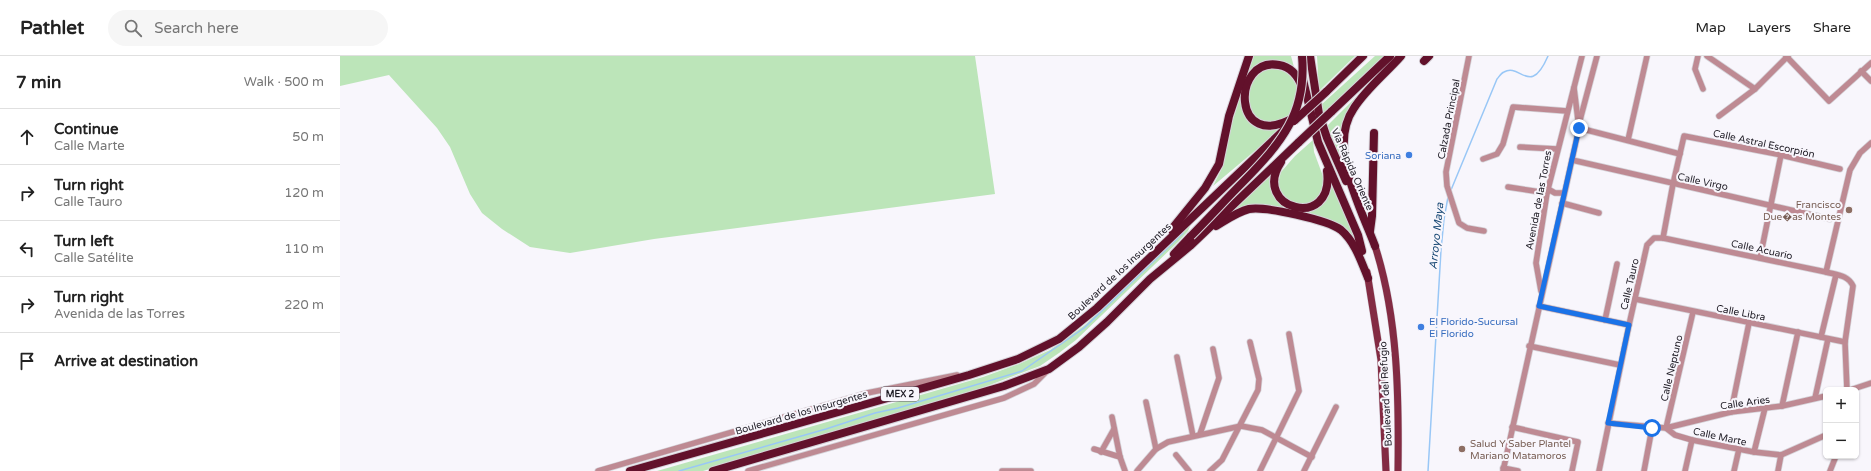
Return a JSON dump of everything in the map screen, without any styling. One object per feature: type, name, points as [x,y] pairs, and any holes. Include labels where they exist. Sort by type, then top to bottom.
[{"type":"highway","points":[[1141,264],[1189,210],[1215,172],[1221,158],[1229,116],[1249,56]]},
{"type":"highway","points":[[1298,56],[1307,101],[1318,142],[1358,235],[1362,251]]},
{"type":"highway","points":[[1150,279],[1263,162],[1284,135],[1293,119],[1300,96],[1303,79],[1302,56]]},
{"type":"highway","name":"Vía Rápida Oriente","points":[[1310,56],[1317,102],[1326,138],[1365,220]]},
{"type":"highway","points":[[1190,246],[1390,56]]},
{"type":"highway","points":[[1375,246],[1345,163],[1343,149],[1344,130],[1355,106],[1401,56]]},
{"type":"highway","name":"Boulevard de los Insurgentes","points":[[630,471],[969,375],[1018,359],[1059,339],[1097,308],[1287,125],[1326,92],[1360,58]]},
{"type":"highway","points":[[1287,125],[1266,125],[1257,122],[1249,115],[1245,106],[1244,95],[1249,80],[1254,74],[1260,68],[1270,64],[1286,67],[1298,77],[1307,101]]},
{"type":"highway","points":[[1370,232],[1372,216],[1374,133]]},
{"type":"highway","points":[[1290,151],[1277,169],[1274,182],[1279,197],[1292,207],[1308,208],[1317,204],[1324,197],[1329,182],[1326,161]]},
{"type":"highway","points":[[1150,279],[1218,225],[1241,212],[1255,209],[1266,209],[1322,221],[1337,228],[1352,243],[1368,278]]},
{"type":"highway","name":"MEX 2","points":[[713,471],[1004,386],[1049,369],[1085,342],[1150,279]]},
{"type":"main road","name":"Boulevard del Refugio","points":[[1375,246],[1383,275],[1395,354],[1398,471]]},
{"type":"main road","name":"Boulevard del Refugio","points":[[1362,251],[1368,278],[1381,360],[1385,471]]},
{"type":"street","name":"Calzada Principal","points":[[1470,56],[1446,172],[1447,186],[1459,223],[1467,228],[1484,231]]},
{"type":"street","name":"Avenida de las Torres","points":[[1542,294],[1536,272],[1536,259],[1547,191],[1582,56]]},
{"type":"street","points":[[1597,56],[1579,125],[1680,154],[1672,184],[1663,238]]},
{"type":"street","points":[[1628,140],[1647,56]]},
{"type":"street","points":[[1698,56],[1695,69],[1703,89]]},
{"type":"street","points":[[1707,56],[1755,89]]},
{"type":"street","points":[[1719,116],[1755,89],[1787,56],[1829,101],[1871,63]]},
{"type":"street","points":[[1861,71],[1871,81]]},
{"type":"street","name":"Avenida de las Torres","points":[[1503,469],[1579,125],[1574,88]]},
{"type":"street","points":[[1483,159],[1497,154],[1503,144],[1513,107],[1567,111]]},
{"type":"street","name":"Calle Astral Escorpión","points":[[1680,154],[1684,136],[1781,155],[1840,169]]},
{"type":"street","points":[[1826,272],[1850,170],[1860,153],[1871,143]]},
{"type":"street","points":[[1520,147],[1558,149]]},
{"type":"street","points":[[1760,258],[1781,155]]},
{"type":"street","name":"Calle Virgo","points":[[1572,160],[1830,219]]},
{"type":"street","points":[[1508,187],[1564,193]]},
{"type":"street","points":[[1562,203],[1599,213]]},
{"type":"street","name":"Calle Tauro","points":[[1599,471],[1620,365],[1647,245],[1654,238],[1663,238]]},
{"type":"street","name":"Calle Acuario","points":[[1663,238],[1846,277],[1853,286],[1845,342]]},
{"type":"street","points":[[1605,320],[1617,264]]},
{"type":"street","points":[[1821,337],[1836,274]]},
{"type":"street","name":"Calle Libra","points":[[1635,299],[1749,324],[1845,342]]},
{"type":"street","points":[[1539,306],[1629,325]]},
{"type":"street","name":"Calle Neptuno","points":[[1666,428],[1693,312]]},
{"type":"street","points":[[1731,412],[1749,324]]},
{"type":"street","points":[[1782,406],[1798,332]]},
{"type":"street","points":[[1260,471],[1299,391],[1289,334]]},
{"type":"street","points":[[1815,398],[1828,339]]},
{"type":"street","points":[[1210,471],[1222,460],[1241,426],[1258,390],[1259,379],[1250,342]]},
{"type":"street","points":[[1845,342],[1847,387]]},
{"type":"street","points":[[1529,346],[1620,365]]},
{"type":"street","points":[[1200,434],[1219,378],[1213,349]]},
{"type":"street","points":[[1177,357],[1193,436]]},
{"type":"street","points":[[748,471],[762,469],[1004,398],[1034,384],[1049,369]]},
{"type":"street","points":[[598,471],[867,392],[962,374],[969,375]]},
{"type":"street","points":[[1859,387],[1871,383]]},
{"type":"street","name":"Calle Aries","points":[[1666,428],[1731,412],[1782,406],[1823,397]]},
{"type":"street","points":[[1146,402],[1156,449]]},
{"type":"street","points":[[1304,471],[1336,407]]},
{"type":"street","points":[[1754,452],[1766,408]]},
{"type":"street","points":[[1112,417],[1120,458],[1125,471]]},
{"type":"street","name":"Calle Marte","points":[[1608,423],[1652,428],[1666,428],[1675,435],[1692,440],[1754,452],[1781,455]]},
{"type":"street","points":[[1138,471],[1156,449],[1168,442],[1241,426],[1262,430],[1312,457]]},
{"type":"street","points":[[1512,427],[1578,442],[1572,471]]},
{"type":"street","points":[[1644,471],[1652,428]]},
{"type":"street","points":[[1101,452],[1114,429]]},
{"type":"street","points":[[1778,471],[1781,455],[1823,436]]},
{"type":"street","points":[[1685,471],[1692,440]]},
{"type":"street","points":[[1094,449],[1120,458]]},
{"type":"street","points":[[1734,471],[1739,449]]},
{"type":"street","points":[[1176,455],[1189,471]]},
{"type":"street","points":[[1830,471],[1835,459]]},
{"type":"street","points":[[1503,469],[1518,471]]},
{"type":"street","points":[[1002,471],[1032,471]]},
{"type":"green space","points":[[340,56],[975,56],[995,194],[654,239],[570,253],[530,247],[502,229],[482,213],[470,194],[450,147],[437,128],[389,75],[340,86]]},
{"type":"green space","points":[[1254,56],[1291,56],[1294,67],[1279,62],[1266,62],[1254,69],[1245,81]]},
{"type":"green space","points":[[1317,56],[1355,56],[1319,91]]},
{"type":"green space","points":[[1375,56],[1384,56],[1324,115],[1322,104]]},
{"type":"green space","points":[[1275,67],[1291,73],[1298,87],[1291,115],[1272,124],[1256,118],[1248,104],[1247,96],[1252,80],[1260,72]]},
{"type":"green space","points":[[1242,91],[1243,109],[1251,122],[1264,129],[1282,128],[1213,186],[1222,168],[1231,126]]},
{"type":"green space","points":[[1358,95],[1360,96],[1343,121],[1339,137],[1341,167],[1327,126]]},
{"type":"green space","points":[[1313,140],[1314,152],[1324,179],[1324,187],[1319,197],[1310,204],[1290,203],[1280,190],[1278,183],[1281,172],[1295,156]]},
{"type":"green space","points":[[1274,173],[1277,198],[1289,209],[1270,207],[1224,216]]},
{"type":"green space","points":[[1331,179],[1335,194],[1350,222],[1357,243],[1345,229],[1332,220],[1299,213],[1314,210],[1324,204],[1331,187]]},
{"type":"green space","points":[[1191,224],[1188,231],[1178,242],[1076,340],[1040,366],[966,394],[703,471],[657,471],[983,377],[1019,364],[1050,350],[1085,325]]},
{"type":"waterway","name":"Arroyo Maya","points":[[1451,190],[1497,79],[1501,74],[1510,70],[1530,77],[1536,75],[1542,68],[1548,56]]},
{"type":"waterway","name":"Arroyo Maya","points":[[1428,471],[1441,250],[1448,197]]},
{"type":"waterway","points":[[679,471],[1022,371],[1084,328],[1183,233]]},
{"type":"place","name":"Soriana","points":[[1409,155]]},
{"type":"place","name":"Francisco Due�as Montes","points":[[1849,210]]},
{"type":"place","name":"El Florido-Sucursal El Florido","points":[[1421,327]]},
{"type":"place","name":"Salud Y Saber Plantel Mariano Matamoros","points":[[1462,449]]},
{"type":"route","points":[[1579,128],[1539,306],[1629,325],[1608,423],[1652,428]]}]
